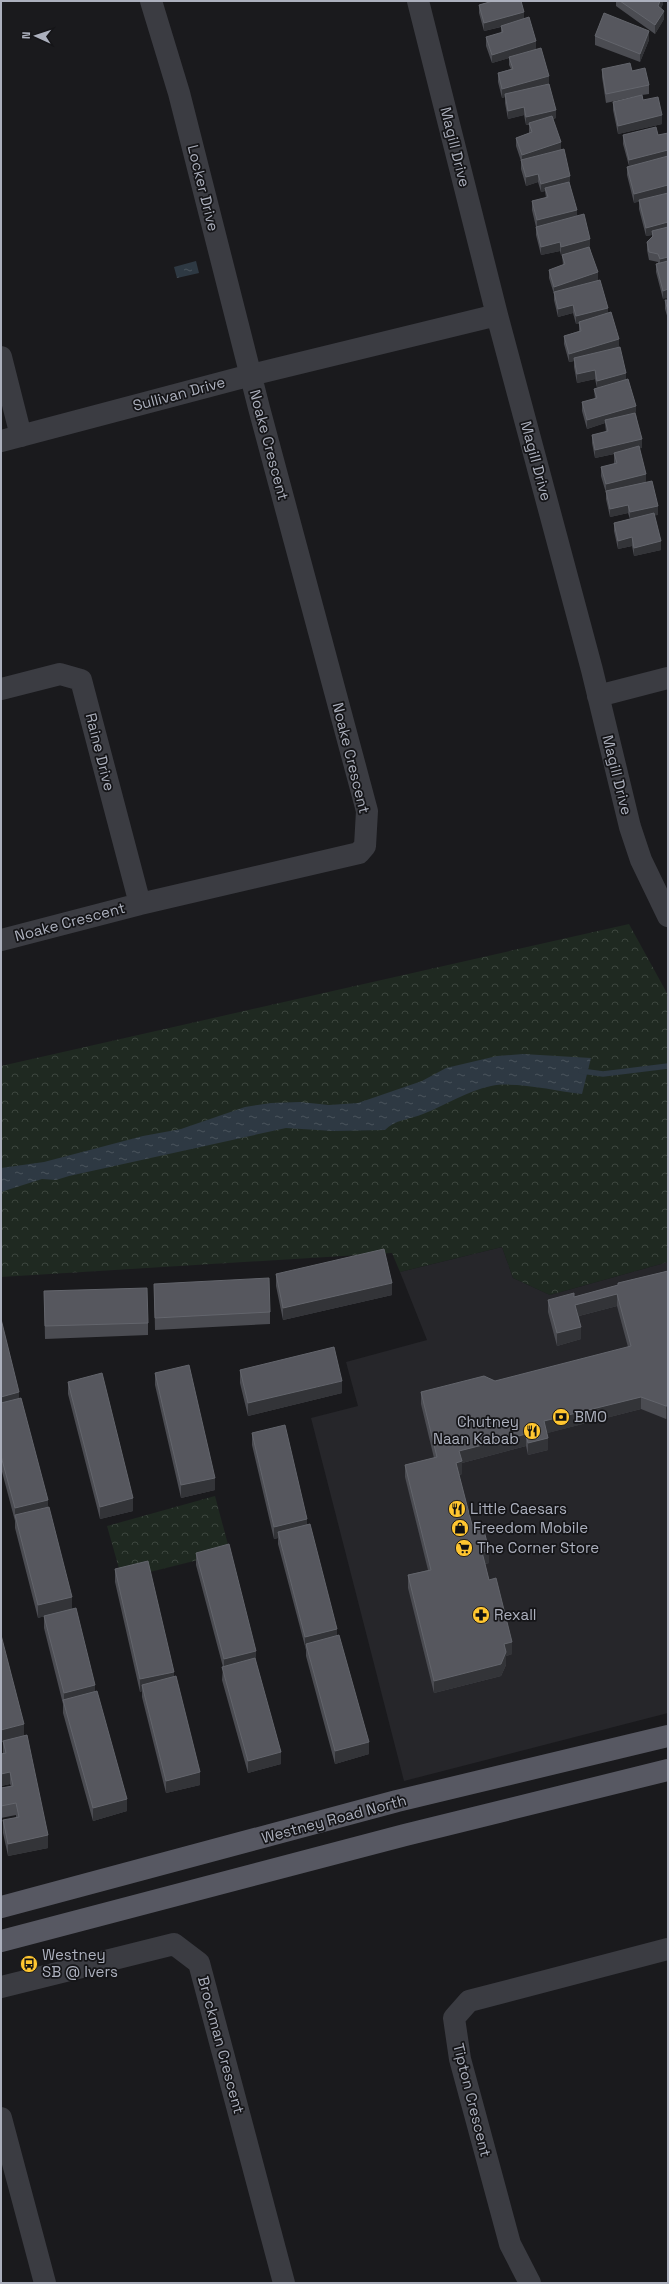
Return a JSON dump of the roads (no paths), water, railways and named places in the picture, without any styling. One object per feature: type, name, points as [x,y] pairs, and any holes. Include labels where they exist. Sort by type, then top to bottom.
[{"type":"main road","name":"Westney Road North","points":[[1,1907],[397,1801],[668,1736]]},
{"type":"main road","points":[[1,1940],[413,1833],[668,1770]]},
{"type":"street","name":"Locker Drive","points":[[151,1],[179,93],[251,375]]},
{"type":"street","name":"Magill Drive","points":[[418,1],[497,316],[598,696],[630,827],[660,885],[668,916]]},
{"type":"street","name":"Sullivan Drive","points":[[11,438],[251,375],[497,316]]},
{"type":"street","points":[[1,357],[11,438]]},
{"type":"street","name":"Noake Crescent","points":[[1,940],[140,904],[359,853],[365,846],[367,810],[251,375]]},
{"type":"street","name":"Raine Drive","points":[[1,689],[60,674],[81,680],[140,904]]},
{"type":"street","points":[[598,696],[668,678]]},
{"type":"street","name":"Brockman Crescent","points":[[1,1987],[174,1944],[199,1963],[284,2283]]},
{"type":"street","name":"Tipton Crescent","points":[[530,2283],[510,2244],[460,2059],[454,2018],[469,2001],[668,1949]]},
{"type":"street","points":[[1,2118],[45,2283]]},
{"type":"water","points":[[196,261],[199,273],[177,278],[174,267]]},
{"type":"water","points":[[523,1054],[591,1058],[582,1094],[536,1087],[512,1085],[491,1086],[465,1095],[423,1114],[393,1124],[385,1130],[333,1131],[286,1128],[56,1180],[42,1179],[1,1192],[1,1168],[44,1162],[143,1136],[181,1129],[245,1107],[271,1103],[300,1102],[329,1105],[358,1103],[422,1081],[446,1068],[497,1056]]},
{"type":"waterway","points":[[581,1071],[603,1074],[668,1066]]},
{"type":"place","name":"BMO","points":[[561,1417]]},
{"type":"place","name":"Chutney Naan Kabab","points":[[532,1431]]},
{"type":"place","name":"Little Caesars","points":[[457,1509]]},
{"type":"place","name":"Freedom Mobile","points":[[460,1528]]},
{"type":"place","name":"The Corner Store","points":[[464,1548]]},
{"type":"place","name":"Rexall","points":[[481,1615]]},
{"type":"place","name":"Westney SB @ Ivers","points":[[29,1964]]}]
